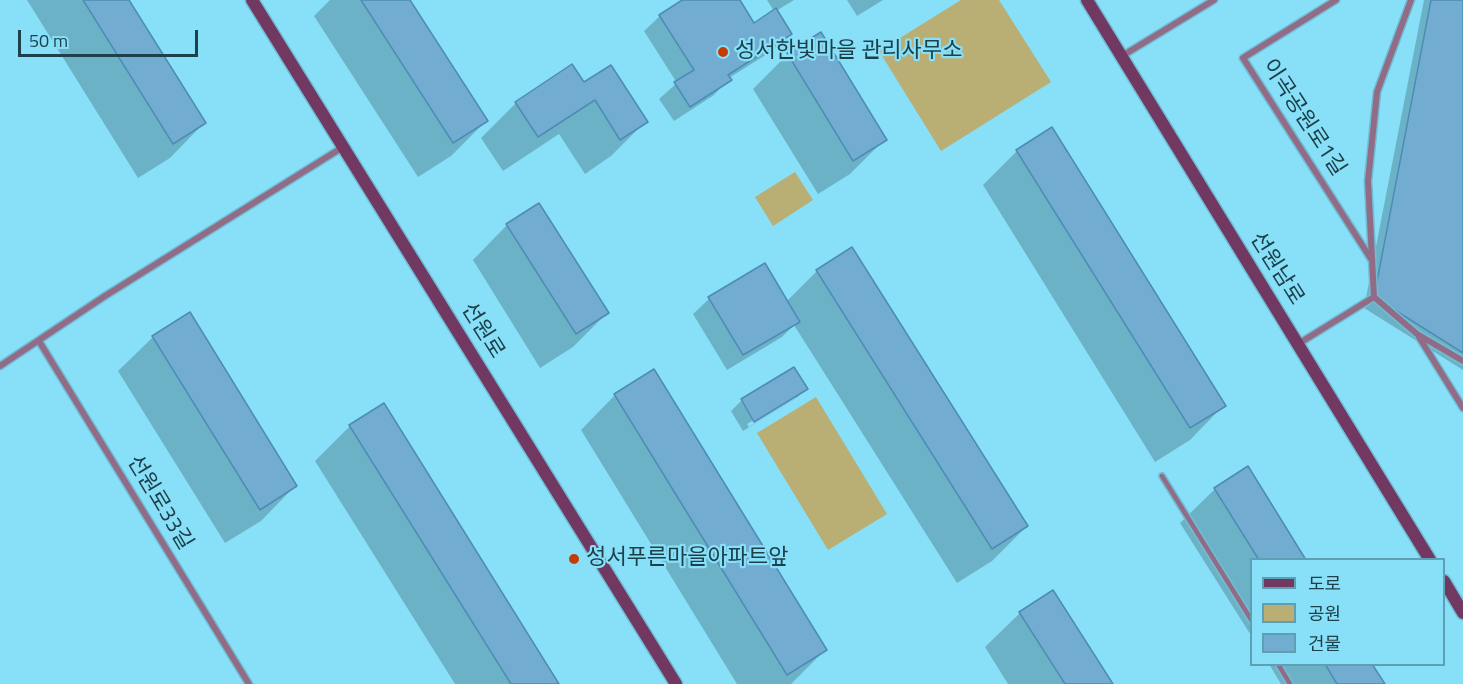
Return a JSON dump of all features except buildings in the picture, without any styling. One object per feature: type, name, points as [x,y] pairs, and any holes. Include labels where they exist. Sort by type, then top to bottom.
[{"type":"main road","name":"선원로","points":[[252,0],[676,684]]},
{"type":"main road","name":"선원남로","points":[[1087,0],[1429,558]]},
{"type":"main road","points":[[1445,584],[1463,613]]},
{"type":"street","points":[[1121,57],[1214,0]]},
{"type":"street","name":"이곡공원로1길","points":[[1336,0],[1243,58],[1372,260]]},
{"type":"street","name":"이곡공원로1길","points":[[1374,297],[1368,181],[1377,92],[1411,0]]},
{"type":"street","points":[[0,366],[105,296],[343,147]]},
{"type":"street","points":[[1298,344],[1374,297],[1417,334],[1463,361]]},
{"type":"street","points":[[1417,334],[1463,408]]},
{"type":"street","name":"선원로33길","points":[[39,341],[249,684]]},
{"type":"lane","points":[[1162,476],[1250,619]]},
{"type":"lane","points":[[1279,666],[1290,684]]},
{"type":"green space","points":[[961,0],[999,0],[1051,82],[941,151],[879,51]]},
{"type":"green space","points":[[795,172],[813,200],[773,226],[755,197]]},
{"type":"green space","points":[[816,397],[887,514],[828,550],[757,433]]},
{"type":"place","name":"성서한빛마을 관리사무소","points":[[723,52]]},
{"type":"place","name":"성서푸른마을아파트앞","points":[[574,559]]}]
